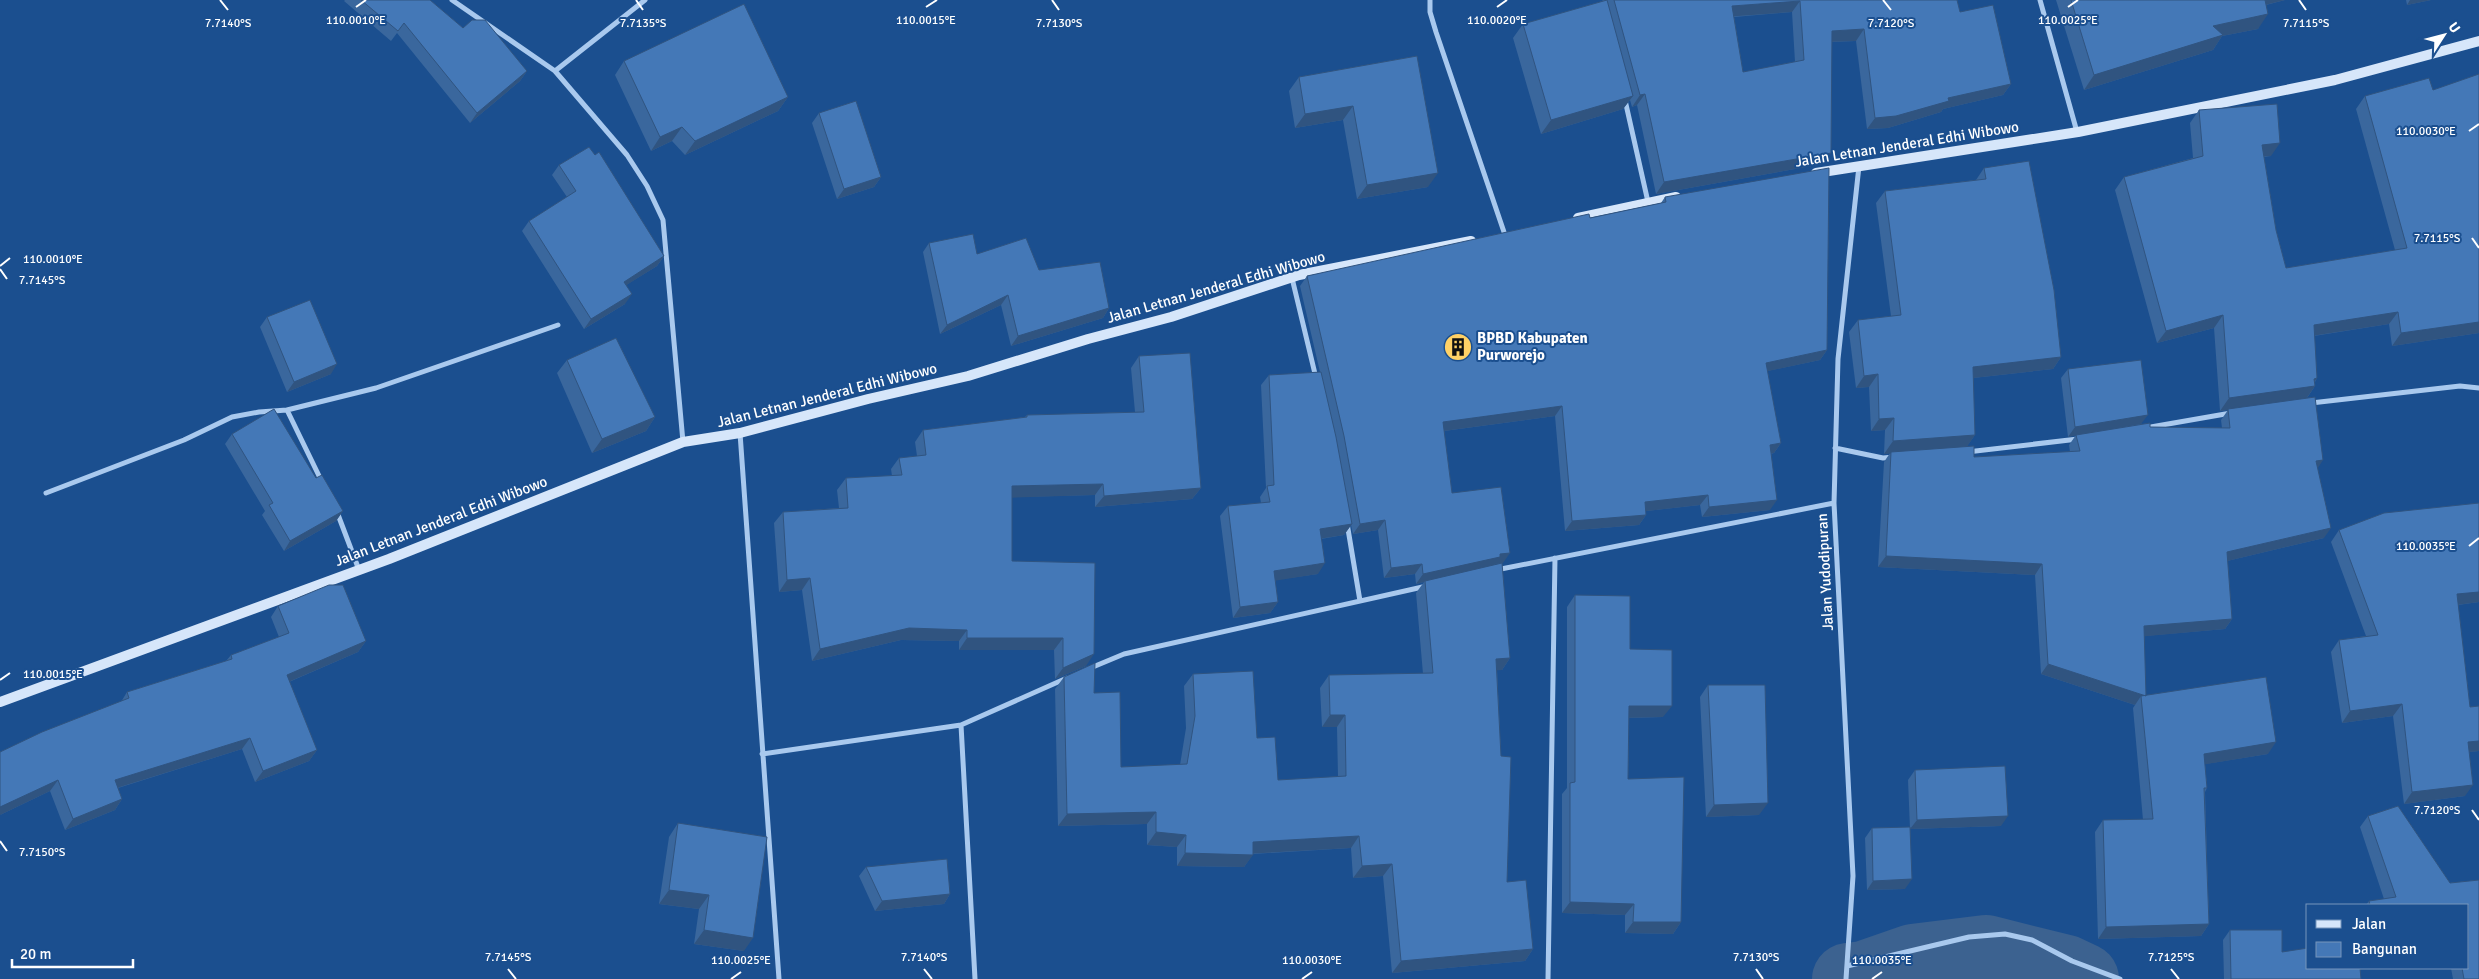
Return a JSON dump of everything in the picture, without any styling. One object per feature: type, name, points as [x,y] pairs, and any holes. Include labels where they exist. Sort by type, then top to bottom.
[{"type":"street","points":[[452,0],[555,71],[627,155],[647,186],[663,220],[683,442]]},
{"type":"street","points":[[555,71],[645,0]]},
{"type":"street","points":[[1430,0],[1430,12],[1436,32],[1505,235]]},
{"type":"street","points":[[2040,0],[2078,132]]},
{"type":"street","name":"Jalan Letnan Jenderal Edhi Wibowo","points":[[1801,175],[2078,132],[2335,80],[2479,41]]},
{"type":"street","points":[[1624,95],[1648,202]]},
{"type":"street","name":"Jalan Yudodipuran","points":[[1846,976],[1853,876],[1834,503],[1838,359],[1859,165]]},
{"type":"street","points":[[1571,220],[1648,202],[1686,196]]},
{"type":"street","name":"Jalan Letnan Jenderal Edhi Wibowo","points":[[0,702],[359,570],[683,442],[740,433],[868,399],[968,376],[1088,339],[1171,317],[1292,278],[1478,239]]},
{"type":"street","points":[[1292,278],[1317,381]]},
{"type":"street","points":[[46,493],[184,440],[232,417],[259,412],[287,410],[376,388],[558,325]]},
{"type":"street","points":[[2306,403],[2460,386],[2479,388]]},
{"type":"street","points":[[287,410],[326,488]]},
{"type":"street","points":[[2135,430],[2239,412]]},
{"type":"street","points":[[740,433],[779,979]]},
{"type":"street","points":[[1960,452],[2088,438]]},
{"type":"street","points":[[1835,448],[1883,458],[1902,457]]},
{"type":"street","points":[[1492,571],[1834,503]]},
{"type":"street","points":[[334,506],[359,570]]},
{"type":"street","points":[[1345,514],[1360,601]]},
{"type":"street","points":[[1548,979],[1555,558]]},
{"type":"street","points":[[1079,673],[1124,654],[1436,584]]},
{"type":"street","points":[[762,754],[961,725],[1070,676]]},
{"type":"street","points":[[961,725],[975,979]]},
{"type":"street","points":[[1847,966],[1969,937],[2005,934],[2032,940],[2072,961],[2120,979]]},
{"type":"building","points":[[361,0],[430,0],[463,28],[472,20],[485,20],[527,71],[477,113],[404,23],[398,31]]},
{"type":"building","points":[[1607,0],[1633,96],[1551,120],[1523,24]]},
{"type":"building","points":[[1614,0],[1957,0],[1960,12],[1993,5],[2011,84],[1948,98],[1949,101],[1896,116],[1875,118],[1864,29],[1832,31],[1831,153],[1664,182],[1645,94],[1640,95]],"holes":[[[1800,1],[1804,60],[1743,72],[1732,6]]]},
{"type":"building","points":[[2071,0],[2265,0],[2268,14],[2213,26],[2223,35],[2094,75]]},
{"type":"building","points":[[744,4],[788,97],[695,141],[682,127],[660,137],[624,61]]},
{"type":"building","points":[[1417,56],[1438,173],[1367,185],[1353,106],[1305,114],[1299,77]]},
{"type":"building","points":[[2479,74],[2479,322],[2401,333],[2398,312],[2314,325],[2317,378],[2314,379],[2315,386],[2229,398],[2223,315],[2166,331],[2124,177],[2203,156],[2199,110],[2277,104],[2280,143],[2262,145],[2276,230],[2286,268],[2407,248],[2365,96],[2429,78],[2433,90]]},
{"type":"building","points":[[856,101],[881,177],[844,189],[819,113]]},
{"type":"building","points":[[589,147],[595,155],[599,152],[664,256],[624,282],[632,294],[591,319],[529,221],[576,191],[559,165]]},
{"type":"building","points":[[2029,161],[2054,290],[2061,357],[1973,367],[1975,435],[1893,441],[1894,418],[1879,419],[1878,374],[1864,376],[1858,320],[1901,315],[1885,191],[1986,179],[1984,168]]},
{"type":"building","points":[[1829,168],[1827,350],[1766,363],[1781,443],[1770,445],[1777,500],[1709,507],[1708,495],[1645,502],[1646,515],[1572,521],[1562,406],[1443,422],[1452,493],[1501,487],[1510,553],[1500,554],[1500,557],[1423,574],[1422,564],[1391,568],[1385,520],[1360,524],[1344,436],[1307,276],[1589,214],[1590,218],[1666,202],[1665,197]]},
{"type":"building","points":[[973,234],[977,254],[1026,238],[1039,270],[1100,262],[1109,308],[1018,336],[1008,295],[947,325],[929,243]]},
{"type":"building","points":[[310,300],[337,364],[294,382],[267,317]]},
{"type":"building","points":[[616,338],[655,417],[602,439],[567,360]]},
{"type":"building","points":[[1190,353],[1201,488],[1104,496],[1103,484],[1012,486],[1012,561],[1095,563],[1094,654],[1063,668],[1063,638],[967,638],[967,630],[909,628],[820,649],[810,578],[787,580],[783,512],[848,508],[846,478],[902,475],[899,458],[926,455],[923,430],[1027,417],[1027,415],[1144,412],[1139,356]]},
{"type":"building","points":[[2141,360],[2148,415],[2075,427],[2068,369]]},
{"type":"building","points":[[1321,372],[1336,437],[1352,524],[1320,529],[1325,563],[1274,571],[1278,602],[1240,607],[1228,506],[1270,502],[1267,486],[1274,485],[1269,375]]},
{"type":"building","points":[[2315,397],[2323,460],[2316,461],[2331,528],[2227,552],[2232,619],[2144,626],[2146,696],[2048,664],[2042,564],[1886,556],[1891,452],[1974,446],[1974,457],[2080,451],[2076,435],[2150,423],[2150,427],[2230,428],[2228,409]]},
{"type":"building","points":[[274,409],[316,478],[322,475],[343,511],[290,541],[269,505],[273,503],[232,434]]},
{"type":"building","points":[[2479,503],[2479,592],[2457,594],[2470,707],[2479,706],[2479,741],[2468,742],[2473,785],[2412,792],[2402,704],[2350,711],[2339,640],[2378,635],[2339,530],[2384,513]]},
{"type":"building","points":[[1502,563],[1510,658],[1496,659],[1501,756],[1511,757],[1507,882],[1526,880],[1533,949],[1401,961],[1392,864],[1362,866],[1359,836],[1253,842],[1253,855],[1185,853],[1186,835],[1156,832],[1156,812],[1067,814],[1064,677],[1095,663],[1094,693],[1120,692],[1121,767],[1187,764],[1195,716],[1193,674],[1253,671],[1257,738],[1275,737],[1278,780],[1346,776],[1345,715],[1330,715],[1329,675],[1433,673],[1425,581]]},
{"type":"building","points":[[329,585],[343,585],[366,641],[287,675],[317,750],[263,771],[250,738],[115,780],[122,799],[73,819],[58,780],[0,807],[0,752],[42,732],[129,698],[127,692],[232,659],[231,655],[289,633],[278,606]]},
{"type":"building","points":[[1575,595],[1630,596],[1630,649],[1672,650],[1672,706],[1629,706],[1628,779],[1684,777],[1681,922],[1633,922],[1634,904],[1570,902],[1570,783],[1575,782]]},
{"type":"building","points":[[2266,677],[2276,742],[2204,754],[2207,788],[2204,788],[2209,924],[2106,927],[2103,820],[2153,819],[2141,696]]},
{"type":"building","points":[[1708,685],[1765,685],[1768,803],[1714,805]]},
{"type":"building","points":[[2005,766],[2008,816],[1917,820],[1915,770]]},
{"type":"building","points":[[2398,806],[2450,883],[2479,880],[2479,979],[2464,979],[2462,969],[2469,969],[2469,904],[2370,904],[2369,901],[2396,897],[2368,816]]},
{"type":"building","points":[[678,823],[767,837],[753,938],[704,930],[709,895],[669,890]]},
{"type":"building","points":[[1910,827],[1912,879],[1873,881],[1872,828]]},
{"type":"building","points":[[947,859],[950,894],[882,901],[866,867]]},
{"type":"building","points":[[2230,930],[2282,930],[2282,952],[2306,948],[2306,969],[2360,969],[2361,979],[2231,979]]},
{"type":"waterway","points":[[1848,979],[1864,977],[1913,960],[1986,951],[2066,971],[2083,979]]},
{"type":"place","name":"BPBD Kabupaten Purworejo","points":[[1458,347]]}]
